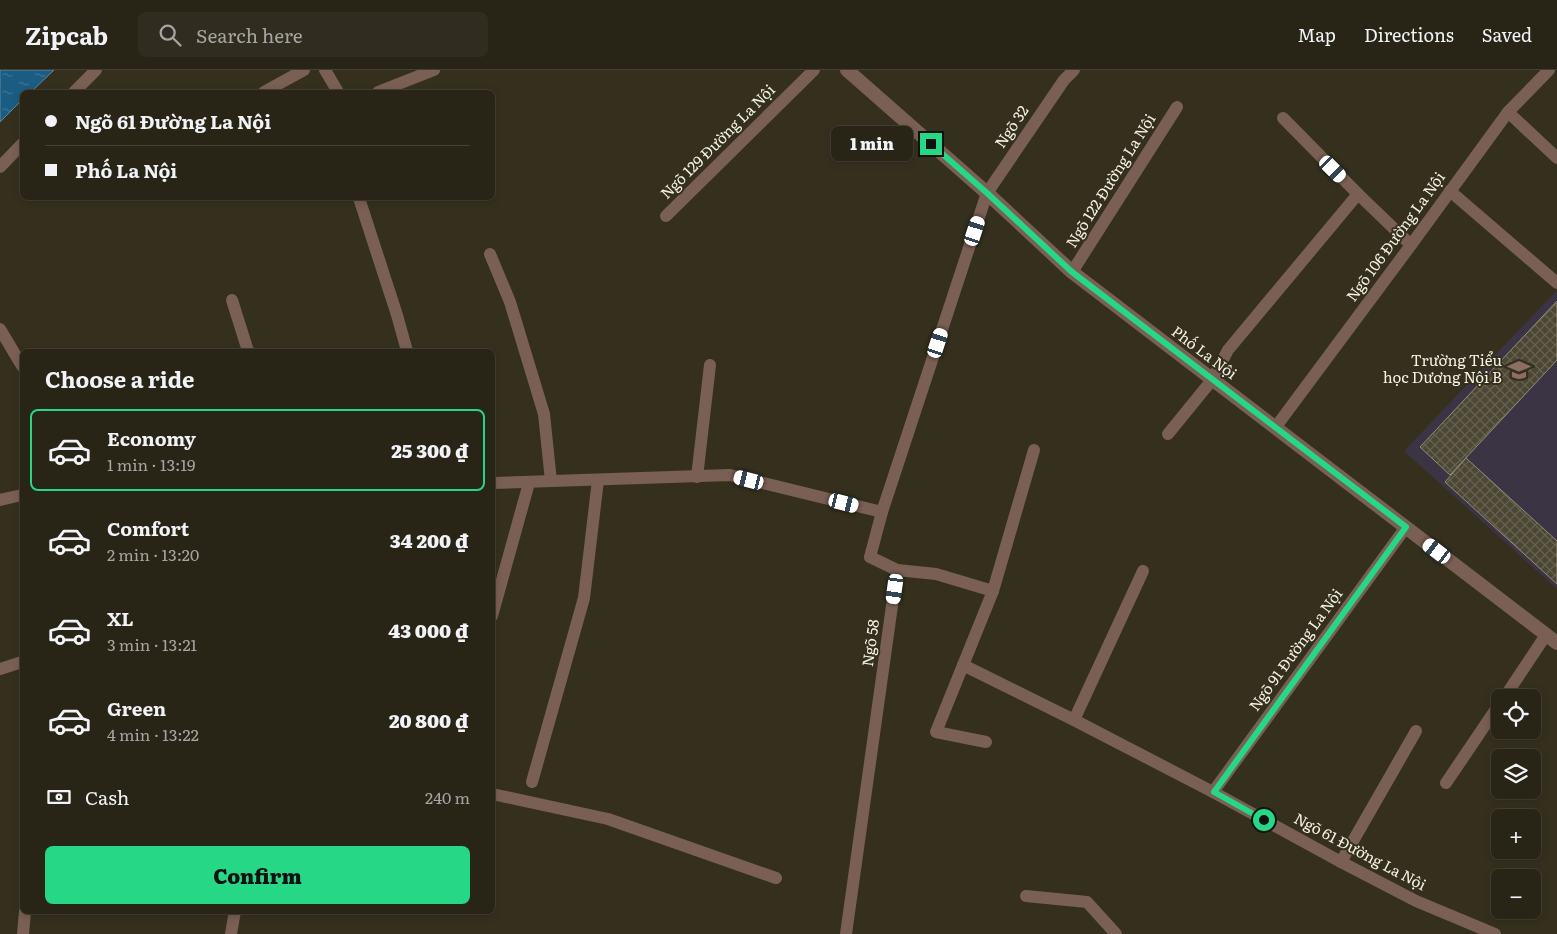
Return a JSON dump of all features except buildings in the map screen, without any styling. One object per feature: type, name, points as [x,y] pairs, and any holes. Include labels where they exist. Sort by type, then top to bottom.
[{"type":"street","name":"Phố La Nội","points":[[847,70],[987,193],[1072,272],[1557,644]]},
{"type":"lane","points":[[76,90],[96,70]]},
{"type":"lane","points":[[268,90],[304,70]]},
{"type":"lane","points":[[325,70],[337,90]]},
{"type":"lane","points":[[383,90],[434,70]]},
{"type":"lane","name":"Ngõ 129 Đường La Nội","points":[[666,216],[814,70]]},
{"type":"lane","name":"Ngõ 32","points":[[897,570],[870,557],[882,512],[987,193],[1061,75],[1074,70]]},
{"type":"lane","name":"Ngõ 106 Đường La Nội","points":[[1275,428],[1508,112],[1549,70]]},
{"type":"lane","name":"Ngõ 122 Đường La Nội","points":[[1072,272],[1177,107]]},
{"type":"lane","points":[[1508,112],[1557,158]]},
{"type":"lane","points":[[1283,118],[1358,194],[1411,244]]},
{"type":"lane","points":[[0,167],[20,146]]},
{"type":"lane","points":[[1450,191],[1557,283]]},
{"type":"lane","points":[[1168,434],[1212,380],[1228,350],[1358,194]]},
{"type":"lane","points":[[360,200],[406,349]]},
{"type":"lane","points":[[490,254],[510,302],[544,414],[551,482]]},
{"type":"lane","points":[[232,300],[247,349]]},
{"type":"lane","points":[[0,328],[20,363]]},
{"type":"lane","points":[[697,477],[710,365]]},
{"type":"lane","points":[[986,742],[936,732],[993,591],[1034,450]]},
{"type":"lane","points":[[495,483],[730,475],[882,512]]},
{"type":"lane","points":[[532,782],[584,598],[598,480]]},
{"type":"lane","points":[[495,605],[528,482]]},
{"type":"lane","points":[[0,500],[20,495]]},
{"type":"lane","name":"Ngõ 91 Đường La Nội","points":[[1214,792],[1406,527]]},
{"type":"lane","points":[[897,570],[936,574],[993,591]]},
{"type":"lane","name":"Ngõ 58","points":[[846,934],[897,570]]},
{"type":"lane","points":[[1074,720],[1143,571]]},
{"type":"lane","points":[[1510,689],[1546,635]]},
{"type":"lane","points":[[0,669],[20,663]]},
{"type":"lane","name":"Ngõ 61 Đường La Nội","points":[[963,665],[1214,792],[1416,901],[1495,934]]},
{"type":"lane","points":[[1446,783],[1491,716]]},
{"type":"lane","points":[[1341,862],[1416,731]]},
{"type":"lane","points":[[495,795],[608,819],[776,878]]},
{"type":"lane","points":[[1026,896],[1087,902],[1116,934]]},
{"type":"lane","points":[[22,934],[25,914]]},
{"type":"lane","points":[[231,934],[234,914]]},
{"type":"shaded area","name":"Trường Tiểu học Dương Nội B","points":[[1557,290],[1557,589],[1404,451]]},
{"type":"water","points":[[0,70],[54,70],[33,90],[20,90],[20,102],[0,122]]},
{"type":"place","name":"Trường Tiểu học Dương Nội B","points":[[1519,370]]},
{"type":"route","points":[[931,144],[1072,272],[1406,527],[1214,792],[1264,820]]}]
